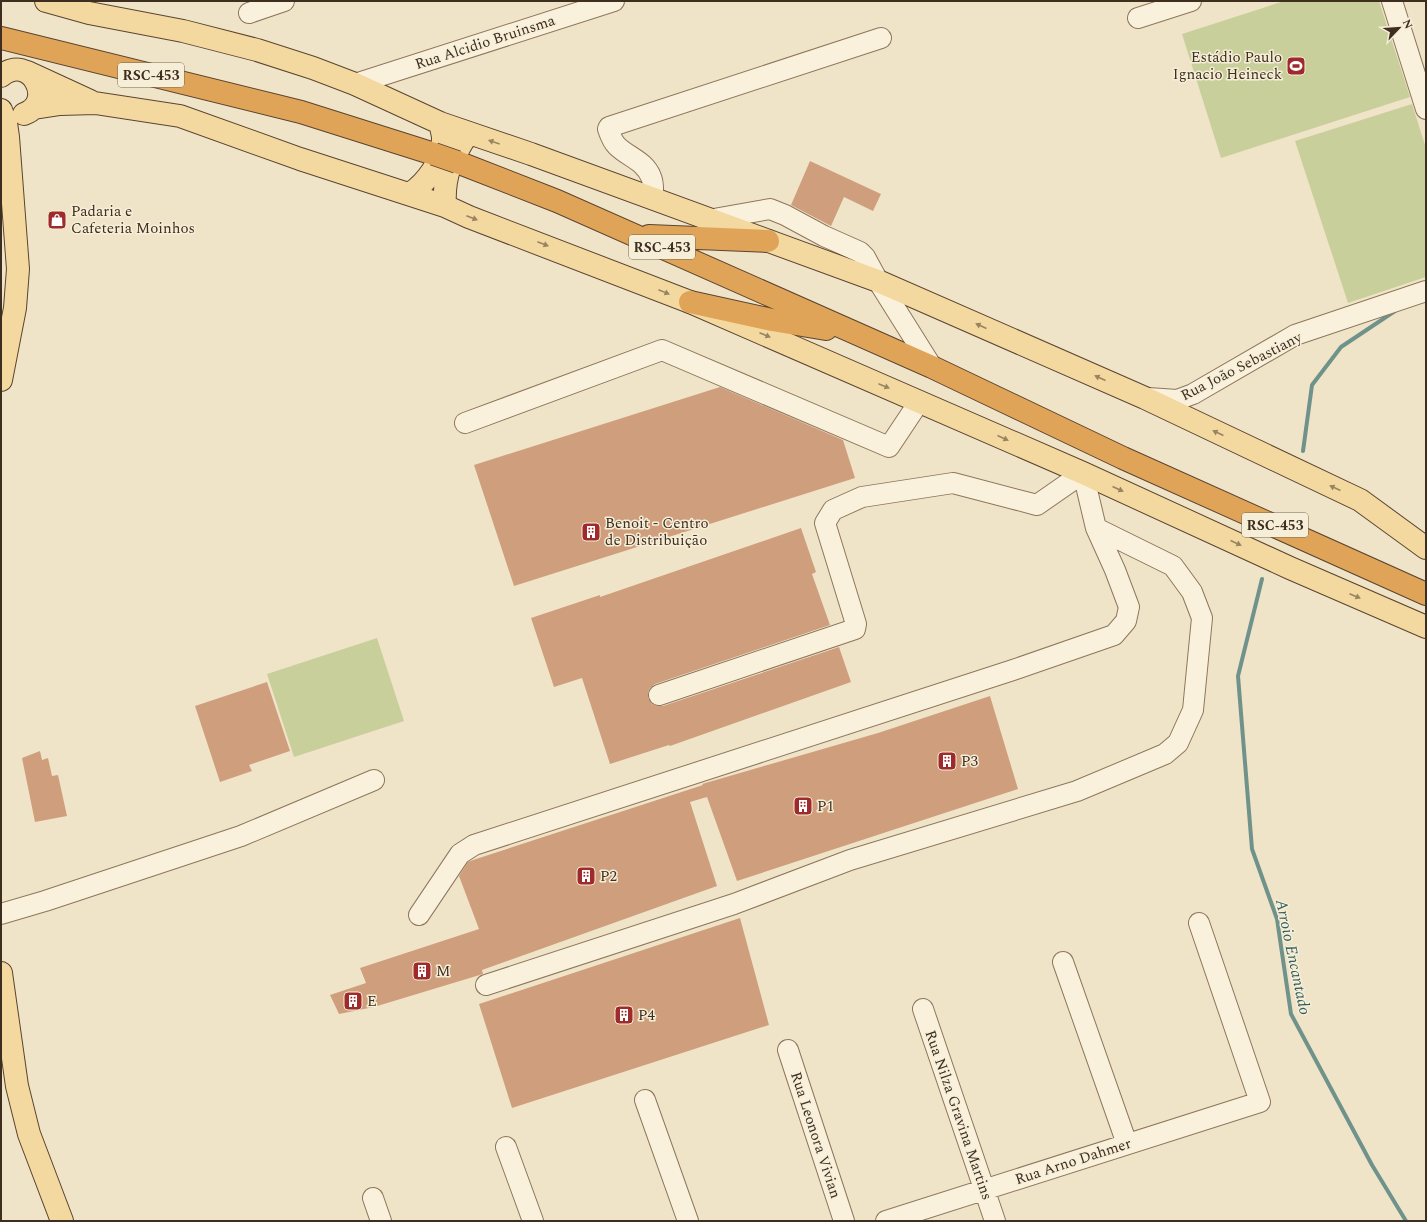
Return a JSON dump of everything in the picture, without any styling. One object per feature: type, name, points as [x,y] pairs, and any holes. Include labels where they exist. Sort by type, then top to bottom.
[{"type":"highway","name":"RSC-453","points":[[1,38],[300,112],[434,154],[557,201],[932,367],[1123,458],[1426,594]]},
{"type":"highway","points":[[638,236],[768,242]]},
{"type":"highway","name":"RSC-453","points":[[690,302],[772,320],[855,333]]},
{"type":"main road","points":[[51,2],[89,13],[183,31],[257,50],[355,84],[440,123],[878,281],[1145,398],[1360,500],[1426,528]]},
{"type":"main road","points":[[10,72],[46,82],[95,103]]},
{"type":"main road","points":[[8,137],[38,102],[39,95],[39,88],[36,81],[10,72]]},
{"type":"main road","points":[[1,109],[14,115],[21,115],[31,110],[60,104],[95,103],[180,116],[300,159],[445,206],[469,217],[690,302],[1083,473],[1290,568],[1426,627]]},
{"type":"main road","points":[[1,109],[6,123],[8,137],[18,269],[15,308],[1,380]]},
{"type":"main road","points":[[410,194],[422,185],[437,164],[443,138],[440,123]]},
{"type":"main road","points":[[445,206],[444,190],[447,172],[459,147],[468,133]]},
{"type":"main road","points":[[1360,500],[1426,548]]},
{"type":"main road","points":[[1,973],[17,1086],[29,1134],[62,1221]]},
{"type":"street","points":[[249,13],[284,1]]},
{"type":"street","name":"Rua Alcidio Bruinsma","points":[[355,84],[614,1]]},
{"type":"street","points":[[1138,18],[1191,1]]},
{"type":"street","points":[[1392,1],[1426,109]]},
{"type":"street","points":[[653,199],[652,177],[645,167],[636,159],[616,146],[611,139],[608,129],[609,126],[881,38]]},
{"type":"street","points":[[708,220],[770,209],[860,252],[865,257],[878,281],[932,367]]},
{"type":"street","name":"Rua João Sebastiany","points":[[1145,398],[1177,400],[1194,394],[1296,336],[1426,291]]},
{"type":"street","points":[[465,423],[662,350],[889,447],[919,402]]},
{"type":"street","points":[[419,915],[460,854],[474,845],[1012,670],[1114,635],[1126,621],[1129,607],[1115,570],[1096,528],[1083,473],[1037,505],[953,483],[862,497],[833,510],[825,523],[856,624],[855,629],[659,695]]},
{"type":"street","points":[[486,985],[734,904],[850,860],[1077,791],[1165,754],[1178,743],[1193,710],[1202,618],[1192,592],[1174,566],[1096,528]]},
{"type":"street","points":[[1,914],[45,901],[241,836],[374,780]]},
{"type":"street","name":"Rua Arno Dahmer","points":[[886,1221],[1260,1102],[1199,923]]},
{"type":"street","points":[[1063,962],[1127,1144]]},
{"type":"street","name":"Rua Nilza Gravina Martins","points":[[923,1009],[995,1221]]},
{"type":"street","name":"Rua Leonora Vivian","points":[[788,1050],[844,1221]]},
{"type":"street","points":[[645,1100],[688,1221]]},
{"type":"street","points":[[506,1147],[533,1221]]},
{"type":"street","points":[[373,1198],[381,1221]]},
{"type":"green space","name":"Estádio Paulo Ignacio Heineck","points":[[1284,1],[1379,1],[1410,97],[1221,158],[1182,34]]},
{"type":"green space","points":[[1412,104],[1426,148],[1426,277],[1348,303],[1295,141]]},
{"type":"green space","points":[[377,638],[404,721],[294,757],[267,674]]},
{"type":"building","points":[[810,161],[881,194],[873,211],[844,197],[831,226],[791,205]]},
{"type":"building","name":"Benoit - Centro de Distribuição","points":[[720,387],[843,440],[855,478],[514,586],[474,465]]},
{"type":"building","points":[[801,528],[816,572],[812,574],[830,625],[655,684],[648,692],[648,698],[652,704],[663,706],[839,647],[851,682],[670,746],[669,745],[610,764],[582,678],[554,687],[531,618],[600,595],[600,597]]},
{"type":"building","points":[[267,682],[290,751],[249,765],[252,771],[220,782],[195,706]]},
{"type":"building","points":[[990,696],[1018,789],[737,881],[707,797],[690,802],[717,886],[482,970],[483,974],[374,1007],[339,1014],[330,995],[366,983],[360,968],[479,929],[459,876],[468,862],[703,785],[702,784],[878,733]]},
{"type":"building","points":[[40,751],[42,760],[48,758],[52,776],[58,775],[67,816],[35,822],[22,758]]},
{"type":"building","name":"P4","points":[[740,918],[769,1025],[512,1108],[479,1004]]},
{"type":"waterway","points":[[1303,451],[1312,385],[1341,347],[1395,311]]},
{"type":"waterway","name":"Arroio Encantado","points":[[1262,579],[1238,676],[1252,849],[1277,919],[1291,1014],[1372,1165],[1406,1221]]},
{"type":"place","name":"Estádio Paulo Ignacio Heineck","points":[[1296,66]]},
{"type":"place","name":"Padaria e Cafeteria Moinhos","points":[[57,220]]},
{"type":"place","name":"Benoit - Centro de Distribuição","points":[[591,532]]},
{"type":"place","name":"P3","points":[[947,761]]},
{"type":"place","name":"P1","points":[[803,806]]},
{"type":"place","name":"P2","points":[[586,876]]},
{"type":"place","name":"M","points":[[422,971]]},
{"type":"place","name":"E","points":[[353,1001]]},
{"type":"place","name":"P4","points":[[624,1015]]}]
